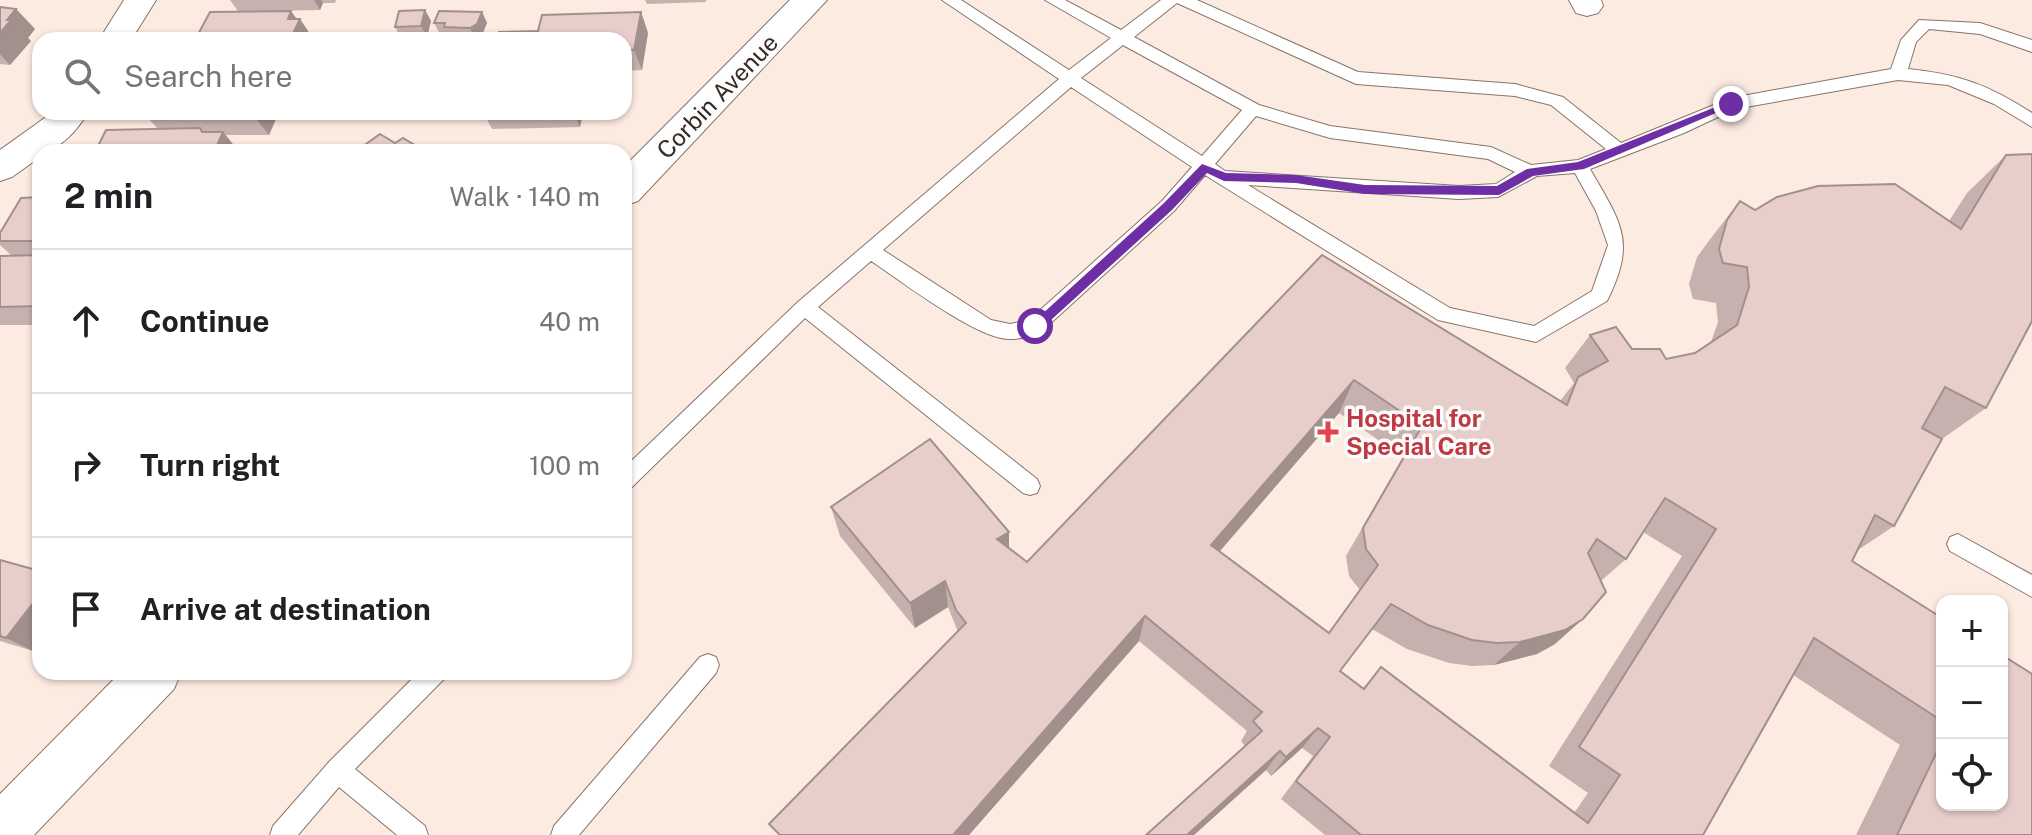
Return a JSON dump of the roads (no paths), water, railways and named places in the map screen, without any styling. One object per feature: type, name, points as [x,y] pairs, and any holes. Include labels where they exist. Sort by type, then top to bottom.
[{"type":"main road","name":"Corbin Avenue","points":[[632,183],[810,0]]},
{"type":"main road","points":[[0,832],[148,680]]},
{"type":"street","points":[[120,32],[140,0]]},
{"type":"street","points":[[33,144],[66,120]]},
{"type":"street","points":[[0,168],[32,145]]},
{"type":"lane","points":[[950,0],[1206,167],[1445,315],[1536,334],[1600,296],[1617,245],[1605,211],[1580,166]]},
{"type":"lane","points":[[1053,0],[1253,109],[1330,132],[1491,153],[1531,172]]},
{"type":"lane","points":[[632,474],[805,307],[1071,77],[1119,37],[1171,0]]},
{"type":"lane","points":[[1183,0],[1356,78],[1515,90],[1557,101],[1619,150]]},
{"type":"lane","points":[[1898,74],[1909,40],[1925,24],[1966,24],[2014,37],[2032,46]]},
{"type":"lane","points":[[2014,37],[2032,29]]},
{"type":"lane","points":[[1224,177],[1296,179],[1365,190],[1499,191],[1531,172],[1580,166],[1678,129],[1731,104],[1898,74],[1950,79],[2000,100],[2032,121]]},
{"type":"lane","points":[[871,252],[986,326],[1010,332],[1035,326],[1168,206],[1206,167],[1253,109]]},
{"type":"lane","points":[[805,307],[1030,486]]},
{"type":"lane","points":[[1958,544],[2032,587]]},
{"type":"lane","points":[[563,835],[708,665]]},
{"type":"lane","points":[[282,835],[337,770],[427,680]]},
{"type":"lane","points":[[337,770],[416,835]]},
{"type":"place","name":"Hospital for Special Care","points":[[1328,432]]}]
